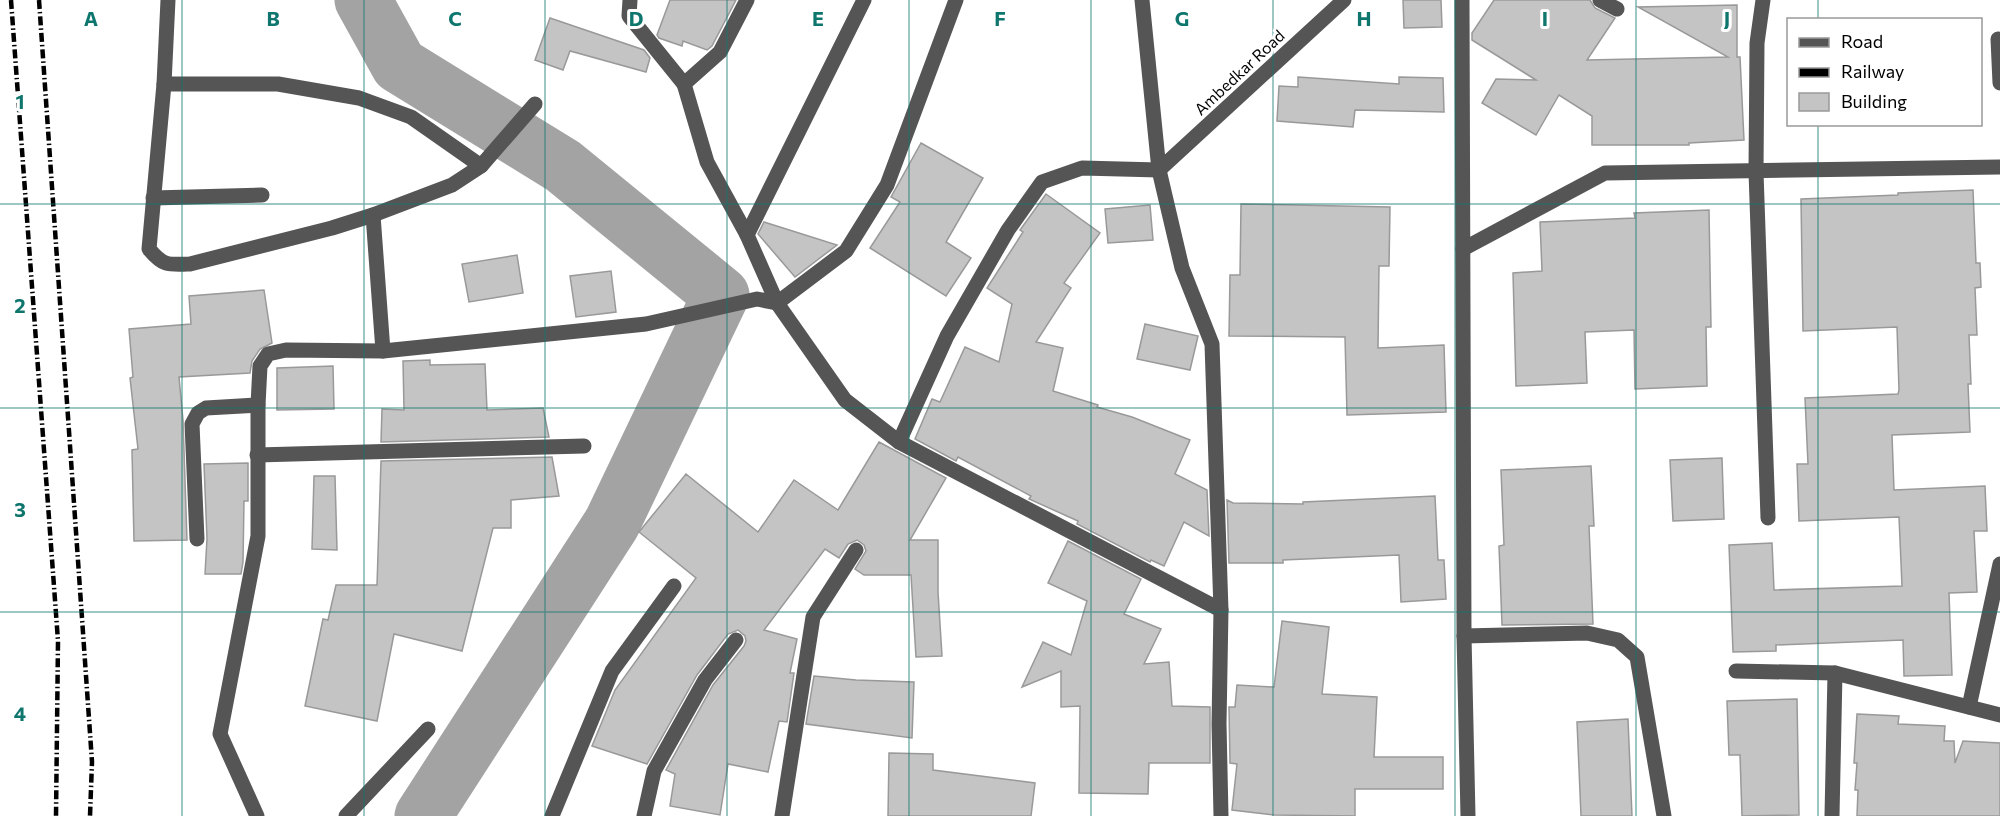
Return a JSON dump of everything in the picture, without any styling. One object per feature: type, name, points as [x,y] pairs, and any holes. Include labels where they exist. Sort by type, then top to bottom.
[{"type":"street","points":[[168,0],[164,84],[149,249],[166,265],[190,264],[332,228],[452,185],[481,166],[535,104]]},
{"type":"street","points":[[630,0],[629,16],[684,84],[707,162],[747,235],[777,303],[845,400],[899,442],[1221,610]]},
{"type":"street","points":[[684,84],[720,52],[747,0]]},
{"type":"street","points":[[747,235],[864,0]]},
{"type":"street","points":[[257,816],[220,734],[258,536],[257,455],[260,366],[268,354],[286,350],[383,351],[646,324],[757,299],[777,303],[846,251],[887,185],[956,0]]},
{"type":"street","points":[[1142,0],[1159,170],[1182,268],[1212,344],[1221,610],[1219,724],[1221,816]]},
{"type":"street","name":"Ambedkar Road","points":[[1159,170],[1344,0]]},
{"type":"street","points":[[1462,0],[1464,636],[1468,816]]},
{"type":"street","points":[[1599,0],[1617,9]]},
{"type":"street","points":[[1762,0],[1757,43],[1756,172],[1768,518]]},
{"type":"street","points":[[1998,39],[2000,83]]},
{"type":"street","points":[[164,84],[279,84],[359,98],[411,117],[481,166]]},
{"type":"street","points":[[1463,249],[1605,173],[2000,167]]},
{"type":"street","points":[[899,442],[947,336],[1008,230],[1042,182],[1082,168],[1159,170]]},
{"type":"street","points":[[153,198],[262,195]]},
{"type":"street","points":[[373,215],[383,351]]},
{"type":"street","points":[[197,539],[192,424],[198,413],[206,408],[258,405]]},
{"type":"street","points":[[257,455],[584,446]]},
{"type":"street","points":[[782,816],[813,618],[856,550]]},
{"type":"street","points":[[1969,707],[2000,564]]},
{"type":"street","points":[[552,816],[612,671],[674,586]]},
{"type":"street","points":[[1464,636],[1587,633],[1618,640],[1630,649],[1637,657],[1664,816]]},
{"type":"street","points":[[644,816],[654,771],[705,680],[735,640]]},
{"type":"street","points":[[1736,671],[1835,673],[2000,715]]},
{"type":"street","points":[[1832,816],[1835,673]]},
{"type":"street","points":[[346,816],[428,729]]},
{"type":"building","points":[[670,0],[736,0],[712,46],[707,50],[683,41],[682,46],[659,38],[657,35]]},
{"type":"building","points":[[1403,0],[1441,0],[1442,27],[1404,28]]},
{"type":"building","points":[[1494,0],[1590,0],[1595,8],[1615,18],[1587,60],[1728,57],[1638,7],[1737,5],[1737,57],[1740,57],[1744,140],[1689,143],[1689,145],[1592,145],[1592,116],[1559,95],[1536,135],[1482,103],[1496,79],[1536,80],[1472,40],[1472,33]]},
{"type":"building","points":[[550,18],[644,50],[650,58],[646,72],[570,51],[563,70],[535,60]]},
{"type":"building","points":[[1298,77],[1399,84],[1399,77],[1443,78],[1444,112],[1355,110],[1353,127],[1277,121],[1279,86],[1298,87]]},
{"type":"building","points":[[921,143],[983,178],[946,242],[971,258],[946,296],[870,248],[900,202],[891,197]]},
{"type":"building","points":[[1973,190],[1976,263],[1980,263],[1981,287],[1975,288],[1977,335],[1969,335],[1970,432],[1892,435],[1894,490],[1985,486],[1987,531],[1974,531],[1977,592],[1949,593],[1952,675],[1904,676],[1903,640],[1776,645],[1776,651],[1733,652],[1729,545],[1772,543],[1774,590],[1902,586],[1899,517],[1799,521],[1797,464],[1808,464],[1805,398],[1898,394],[1899,390],[1897,327],[1803,331],[1801,199]]},
{"type":"building","points":[[1046,194],[1100,233],[1064,283],[1071,288],[1036,342],[1063,348],[1053,391],[1132,417],[1190,440],[1175,474],[1207,490],[1209,536],[1184,522],[1164,566],[1151,560],[1150,562],[1077,524],[1078,521],[1029,499],[1031,496],[958,457],[956,461],[915,439],[932,399],[940,402],[965,347],[999,362],[1012,304],[987,288],[1023,232],[1020,230]]},
{"type":"building","points":[[1241,204],[1390,207],[1389,266],[1379,266],[1378,348],[1444,345],[1446,412],[1347,415],[1345,337],[1229,336],[1230,275],[1240,275]]},
{"type":"building","points":[[1150,205],[1153,240],[1108,243],[1105,209]]},
{"type":"building","points":[[1709,210],[1711,327],[1706,327],[1707,386],[1635,389],[1634,330],[1585,332],[1587,383],[1516,386],[1513,273],[1542,271],[1540,222],[1635,218],[1634,213]]},
{"type":"building","points":[[764,222],[837,245],[795,277],[758,234]]},
{"type":"building","points":[[517,255],[523,293],[469,302],[462,264]]},
{"type":"building","points":[[611,271],[616,312],[576,317],[570,276]]},
{"type":"building","points":[[264,290],[272,343],[260,349],[252,361],[250,373],[179,377],[183,420],[187,540],[134,541],[132,450],[138,449],[130,378],[133,377],[129,329],[191,324],[189,296]]},
{"type":"building","points":[[1145,324],[1198,336],[1190,370],[1137,359]]},
{"type":"building","points":[[430,360],[430,365],[485,364],[487,410],[543,408],[549,437],[381,442],[382,409],[404,410],[403,361]]},
{"type":"building","points":[[333,366],[334,409],[277,410],[277,368]]},
{"type":"building","points":[[879,442],[946,478],[910,540],[938,540],[942,656],[916,657],[911,575],[864,575],[855,569],[866,551],[864,545],[857,540],[848,544],[839,558],[825,549],[764,630],[797,639],[790,673],[794,673],[787,722],[779,721],[768,772],[728,764],[720,815],[670,806],[675,774],[666,770],[713,685],[746,641],[745,636],[738,630],[728,634],[697,675],[647,764],[592,746],[615,690],[696,578],[639,532],[686,474],[758,532],[794,480],[838,510]]},
{"type":"building","points":[[552,457],[559,496],[511,500],[511,528],[493,528],[462,651],[394,634],[377,721],[305,706],[323,619],[328,620],[336,585],[377,585],[381,461]]},
{"type":"building","points":[[1722,458],[1724,519],[1673,521],[1670,460]]},
{"type":"building","points":[[248,463],[248,501],[244,501],[241,574],[205,574],[207,539],[204,464]]},
{"type":"building","points":[[1591,466],[1594,526],[1589,526],[1593,624],[1502,625],[1499,546],[1504,545],[1501,470]]},
{"type":"building","points":[[314,476],[335,476],[337,550],[312,549]]},
{"type":"building","points":[[1435,496],[1438,560],[1444,560],[1446,599],[1401,602],[1399,555],[1283,560],[1283,563],[1229,563],[1227,500],[1233,503],[1303,504],[1303,502]]},
{"type":"building","points":[[1068,541],[1141,579],[1124,614],[1161,629],[1144,664],[1169,662],[1172,706],[1210,707],[1210,763],[1149,763],[1148,794],[1079,793],[1080,706],[1061,707],[1061,671],[1022,687],[1043,642],[1071,655],[1087,601],[1048,583]]},
{"type":"building","points":[[1282,621],[1329,627],[1322,694],[1377,697],[1374,757],[1443,757],[1443,789],[1355,789],[1355,816],[1274,815],[1232,810],[1237,764],[1230,763],[1229,707],[1235,707],[1237,685],[1274,687]]},
{"type":"building","points":[[814,676],[914,682],[912,738],[806,724]]},
{"type":"building","points":[[1797,699],[1799,815],[1742,816],[1740,755],[1729,755],[1727,701]]},
{"type":"building","points":[[1857,714],[1899,716],[1898,724],[1945,726],[1944,741],[1954,741],[1955,763],[1963,741],[2000,743],[2000,816],[1857,816],[1858,790],[1855,790],[1857,763],[1854,763]]},
{"type":"building","points":[[1628,719],[1632,816],[1581,816],[1577,722]]},
{"type":"building","points":[[889,753],[933,754],[933,770],[1035,783],[1031,816],[888,816]]},
{"type":"waterway","points":[[363,0],[399,65],[563,166],[721,295],[612,523],[423,816]]},
{"type":"railway","points":[[11,0],[58,641],[56,816]]},
{"type":"railway","points":[[39,0],[92,762],[90,816]]}]
